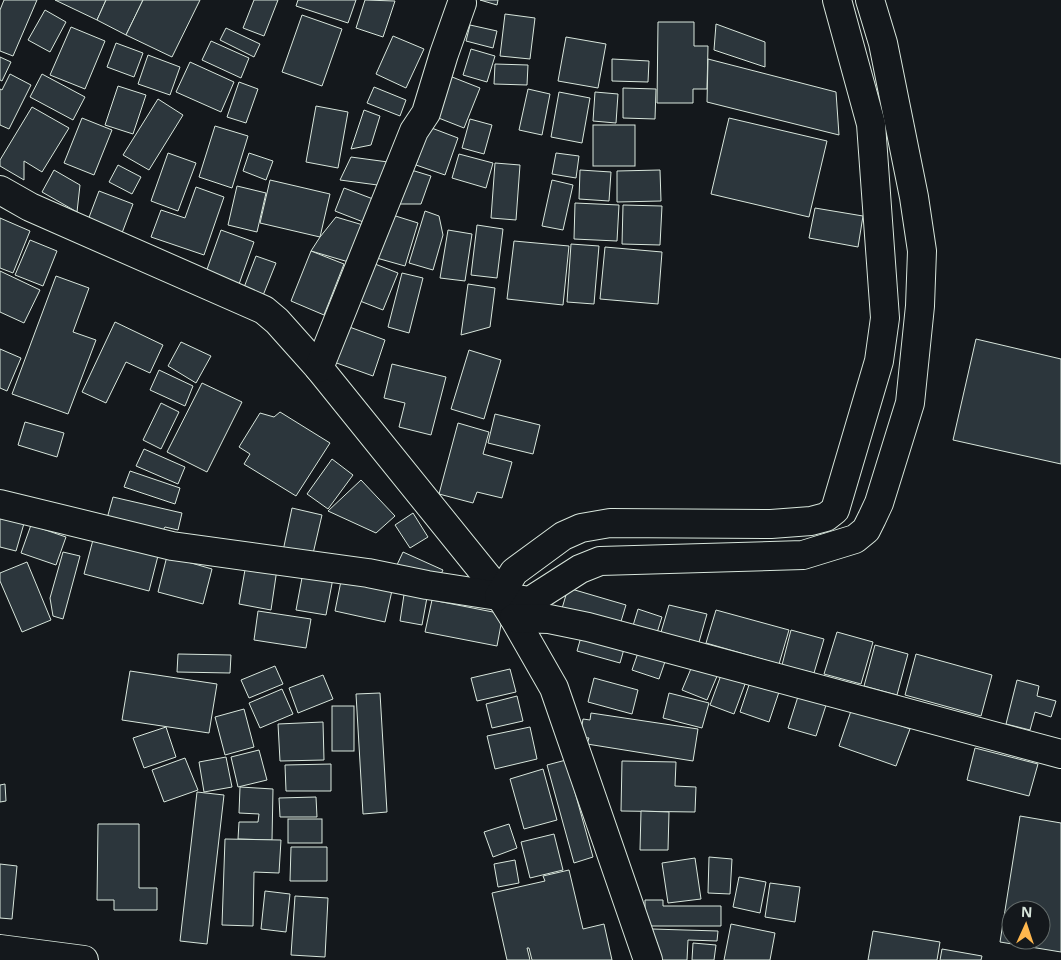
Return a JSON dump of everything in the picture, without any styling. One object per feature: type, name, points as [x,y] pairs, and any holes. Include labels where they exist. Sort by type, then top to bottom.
[{"type":"street","points":[[506,607],[514,572],[563,536],[581,528],[610,523],[771,524],[811,521],[831,514],[835,510],[879,361],[885,318],[872,124],[837,0]]},
{"type":"street","points":[[506,607],[530,601],[580,569],[600,561],[804,555],[855,540],[866,530],[879,504],[910,403],[920,306],[922,251],[914,197],[883,43],[870,0]]},
{"type":"street","points":[[319,368],[414,131],[426,113],[462,3]]},
{"type":"street","points":[[0,190],[30,207],[264,310],[277,321],[319,368],[484,572],[554,688],[648,960]]},
{"type":"street","points":[[885,318],[920,306]]},
{"type":"street","points":[[0,504],[172,546],[368,573],[427,585],[1061,754]]},
{"type":"street","points":[[0,949],[84,960]]},
{"type":"building","points":[[4,0],[37,0],[13,56],[0,51],[0,10]]},
{"type":"building","points":[[55,0],[106,0],[97,20]]},
{"type":"building","points":[[106,0],[143,0],[126,35],[97,20]]},
{"type":"building","points":[[143,0],[200,0],[172,57],[126,35]]},
{"type":"building","points":[[254,0],[278,0],[264,36],[243,28]]},
{"type":"building","points":[[298,0],[356,0],[348,23],[296,6]]},
{"type":"building","points":[[365,0],[395,1],[383,37],[356,28]]},
{"type":"building","points":[[480,0],[498,0],[497,5]]},
{"type":"building","points":[[45,10],[66,22],[50,52],[28,40]]},
{"type":"building","points":[[505,14],[535,18],[530,59],[500,56]]},
{"type":"building","points":[[302,15],[342,29],[322,86],[282,72]]},
{"type":"building","points":[[658,22],[694,22],[694,46],[708,46],[707,89],[693,89],[693,103],[657,103]]},
{"type":"building","points":[[716,24],[765,42],[765,67],[714,50]]},
{"type":"building","points":[[470,25],[497,31],[493,48],[466,41]]},
{"type":"building","points":[[71,27],[105,41],[85,89],[50,75]]},
{"type":"building","points":[[226,28],[260,44],[254,57],[220,40]]},
{"type":"building","points":[[393,36],[424,49],[406,88],[376,74]]},
{"type":"building","points":[[566,37],[606,44],[598,88],[558,81]]},
{"type":"building","points":[[211,41],[249,58],[241,78],[202,60]]},
{"type":"building","points":[[116,43],[143,53],[134,77],[107,67]]},
{"type":"building","points":[[471,49],[495,56],[487,82],[463,75]]},
{"type":"building","points":[[148,55],[180,67],[170,95],[138,84]]},
{"type":"building","points":[[0,57],[11,62],[2,81],[0,80]]},
{"type":"building","points":[[612,59],[649,61],[648,82],[612,81]]},
{"type":"building","points":[[708,59],[836,92],[839,135],[707,102]]},
{"type":"building","points":[[190,62],[234,82],[221,112],[176,92]]},
{"type":"building","points":[[495,64],[528,65],[527,85],[494,84]]},
{"type":"building","points":[[10,74],[31,85],[9,129],[0,125],[0,89],[2,90]]},
{"type":"building","points":[[42,74],[85,97],[73,120],[30,97]]},
{"type":"building","points":[[447,75],[480,88],[464,128],[431,115]]},
{"type":"building","points":[[239,82],[258,89],[246,123],[227,117]]},
{"type":"building","points":[[118,86],[146,95],[133,134],[105,125]]},
{"type":"building","points":[[374,87],[406,100],[400,116],[367,103]]},
{"type":"building","points":[[623,88],[656,89],[655,119],[623,118]]},
{"type":"building","points":[[528,89],[550,94],[542,135],[519,130]]},
{"type":"building","points":[[559,92],[590,98],[582,143],[551,137]]},
{"type":"building","points":[[595,92],[618,94],[616,123],[593,121]]},
{"type":"building","points":[[158,99],[183,115],[149,170],[123,155]]},
{"type":"building","points":[[316,106],[348,112],[338,168],[306,162]]},
{"type":"building","points":[[32,107],[69,128],[42,172],[24,161],[24,180],[0,166],[0,160]]},
{"type":"building","points":[[364,110],[380,116],[371,145],[351,149]]},
{"type":"building","points":[[82,118],[112,130],[94,175],[64,163]]},
{"type":"building","points":[[729,118],[827,141],[809,217],[711,194]]},
{"type":"building","points":[[470,119],[492,125],[484,154],[462,148]]},
{"type":"building","points":[[593,125],[635,125],[635,166],[593,166]]},
{"type":"building","points":[[215,126],[248,136],[232,188],[199,177]]},
{"type":"building","points":[[429,127],[458,138],[445,175],[416,165]]},
{"type":"building","points":[[168,153],[196,163],[178,211],[151,201]]},
{"type":"building","points":[[249,153],[273,161],[266,180],[243,171]]},
{"type":"building","points":[[556,153],[579,156],[576,178],[552,174]]},
{"type":"building","points":[[459,154],[493,163],[486,188],[452,178]]},
{"type":"building","points":[[351,157],[388,162],[385,186],[340,180]]},
{"type":"building","points":[[495,163],[520,165],[516,220],[491,218]]},
{"type":"building","points":[[118,165],[141,177],[132,194],[109,182]]},
{"type":"building","points":[[408,169],[431,176],[421,204],[396,204]]},
{"type":"building","points":[[54,170],[80,185],[77,212],[42,192]]},
{"type":"building","points":[[580,170],[611,172],[609,201],[579,199]]},
{"type":"building","points":[[660,170],[661,201],[617,202],[617,171]]},
{"type":"building","points":[[270,180],[330,194],[320,237],[260,223]]},
{"type":"building","points":[[552,180],[573,185],[563,230],[542,226]]},
{"type":"building","points":[[237,186],[266,193],[257,232],[228,225]]},
{"type":"building","points":[[196,187],[224,197],[204,255],[151,237],[161,210],[185,218]]},
{"type":"building","points":[[344,188],[381,202],[371,225],[335,211]]},
{"type":"building","points":[[99,191],[133,204],[122,233],[88,220]]},
{"type":"building","points":[[575,203],[619,205],[617,241],[574,239]]},
{"type":"building","points":[[623,205],[662,206],[660,245],[622,244]]},
{"type":"building","points":[[815,208],[863,216],[858,247],[809,238]]},
{"type":"building","points":[[425,211],[439,216],[443,235],[433,270],[409,263]]},
{"type":"building","points":[[386,213],[418,223],[405,266],[373,257]]},
{"type":"building","points":[[336,217],[363,225],[352,263],[311,251]]},
{"type":"building","points":[[0,218],[30,231],[13,273],[0,268]]},
{"type":"building","points":[[477,225],[503,229],[497,278],[471,275]]},
{"type":"building","points":[[221,230],[254,242],[238,287],[205,275]]},
{"type":"building","points":[[448,230],[472,234],[465,281],[440,278]]},
{"type":"building","points":[[30,240],[57,251],[43,286],[15,275]]},
{"type":"building","points":[[514,241],[569,246],[563,305],[507,299]]},
{"type":"building","points":[[571,244],[599,246],[594,304],[567,302]]},
{"type":"building","points":[[605,247],[662,252],[658,304],[600,299]]},
{"type":"building","points":[[311,251],[344,264],[324,315],[291,301]]},
{"type":"building","points":[[256,256],[276,263],[262,298],[243,290]]},
{"type":"building","points":[[375,264],[398,273],[383,310],[360,301]]},
{"type":"building","points":[[0,271],[40,290],[24,323],[0,312]]},
{"type":"building","points":[[402,273],[423,278],[409,333],[388,327]]},
{"type":"building","points":[[56,276],[89,288],[73,332],[96,340],[68,414],[12,394]]},
{"type":"building","points":[[468,284],[495,288],[490,327],[461,335]]},
{"type":"building","points":[[115,322],[163,345],[150,373],[126,362],[106,403],[82,392]]},
{"type":"building","points":[[344,325],[385,340],[373,376],[331,361]]},
{"type":"building","points":[[976,339],[1061,359],[1061,464],[953,440]]},
{"type":"building","points":[[181,342],[211,356],[196,383],[168,366]]},
{"type":"building","points":[[0,349],[21,358],[7,391],[0,388]]},
{"type":"building","points":[[469,350],[501,360],[484,419],[451,409]]},
{"type":"building","points":[[392,364],[446,377],[431,435],[399,427],[405,403],[384,398]]},
{"type":"building","points":[[159,370],[193,386],[185,406],[150,390]]},
{"type":"building","points":[[202,383],[242,402],[207,472],[167,452]]},
{"type":"building","points":[[161,403],[179,412],[161,449],[143,440]]},
{"type":"building","points":[[280,412],[330,443],[296,496],[244,464],[250,454],[239,447],[260,413],[274,417]]},
{"type":"building","points":[[495,414],[540,425],[533,454],[488,443]]},
{"type":"building","points":[[25,422],[64,433],[57,457],[18,445]]},
{"type":"building","points":[[458,423],[489,432],[483,454],[512,462],[502,498],[477,492],[473,503],[439,494]]},
{"type":"building","points":[[144,449],[185,467],[178,484],[136,466]]},
{"type":"building","points":[[332,459],[353,475],[328,509],[307,494]]},
{"type":"building","points":[[130,471],[180,488],[175,504],[124,487]]},
{"type":"building","points":[[361,480],[395,516],[376,533],[328,511]]},
{"type":"building","points":[[113,497],[182,513],[178,530],[165,527],[160,535],[106,522]]},
{"type":"building","points":[[292,508],[322,515],[312,558],[283,551]]},
{"type":"building","points":[[0,513],[25,520],[16,551],[0,547]]},
{"type":"building","points":[[413,513],[428,537],[410,548],[395,525]]},
{"type":"building","points":[[31,525],[66,537],[56,565],[21,553]]},
{"type":"building","points":[[94,536],[159,552],[149,591],[84,574]]},
{"type":"building","points":[[63,552],[80,556],[63,619],[53,616],[50,598]]},
{"type":"building","points":[[403,552],[443,570],[439,578],[396,567]]},
{"type":"building","points":[[167,556],[212,569],[203,604],[158,592]]},
{"type":"building","points":[[27,562],[51,620],[22,632],[0,581],[0,573]]},
{"type":"building","points":[[246,564],[277,569],[271,610],[239,604]]},
{"type":"building","points":[[304,567],[334,573],[326,615],[296,610]]},
{"type":"building","points":[[342,576],[393,586],[385,622],[335,611]]},
{"type":"building","points":[[405,588],[428,592],[422,625],[400,621]]},
{"type":"building","points":[[568,588],[626,605],[619,628],[561,612]]},
{"type":"building","points":[[432,600],[503,614],[497,646],[425,632]]},
{"type":"building","points":[[669,605],[707,614],[697,649],[659,639]]},
{"type":"building","points":[[638,609],[662,617],[656,636],[632,629]]},
{"type":"building","points":[[716,610],[789,630],[779,664],[706,643]]},
{"type":"building","points":[[258,611],[311,619],[306,648],[254,640]]},
{"type":"building","points":[[583,630],[626,642],[620,663],[577,651]]},
{"type":"building","points":[[791,630],[824,639],[814,673],[782,665]]},
{"type":"building","points":[[837,632],[873,642],[861,684],[824,674]]},
{"type":"building","points":[[641,644],[668,653],[659,679],[632,670]]},
{"type":"building","points":[[875,645],[908,654],[897,695],[864,686]]},
{"type":"building","points":[[178,654],[231,655],[230,673],[177,672]]},
{"type":"building","points":[[916,654],[992,675],[981,716],[905,695]]},
{"type":"building","points":[[695,659],[720,669],[707,700],[682,690]]},
{"type":"building","points":[[275,666],[283,684],[249,698],[241,680]]},
{"type":"building","points":[[724,667],[748,676],[734,714],[710,705]]},
{"type":"building","points":[[510,669],[516,692],[477,701],[471,678]]},
{"type":"building","points":[[130,671],[217,684],[209,733],[122,720]]},
{"type":"building","points":[[323,675],[333,699],[298,713],[289,688]]},
{"type":"building","points":[[752,676],[781,686],[769,722],[740,712]]},
{"type":"building","points":[[594,678],[638,690],[632,714],[588,702]]},
{"type":"building","points":[[1017,680],[1039,686],[1037,696],[1056,701],[1051,717],[1035,712],[1030,730],[1006,724]]},
{"type":"building","points":[[801,687],[829,696],[816,736],[788,728]]},
{"type":"building","points":[[282,689],[293,714],[260,728],[249,703]]},
{"type":"building","points":[[380,693],[387,812],[363,814],[356,694]]},
{"type":"building","points":[[669,693],[709,703],[702,728],[663,718]]},
{"type":"building","points":[[517,696],[523,721],[492,728],[486,704]]},
{"type":"building","points":[[332,706],[354,706],[354,751],[332,751]]},
{"type":"building","points":[[852,708],[910,729],[896,766],[839,746]]},
{"type":"building","points":[[244,709],[254,747],[225,755],[215,717]]},
{"type":"building","points":[[591,713],[698,729],[693,761],[587,744],[589,738],[580,737],[583,719],[590,720]]},
{"type":"building","points":[[323,722],[324,760],[280,761],[278,724]]},
{"type":"building","points":[[166,727],[176,757],[144,768],[133,738]]},
{"type":"building","points":[[530,727],[537,759],[495,769],[487,736]]},
{"type":"building","points":[[975,748],[1038,764],[1029,796],[967,780]]},
{"type":"building","points":[[259,750],[267,780],[238,787],[231,757]]},
{"type":"building","points":[[226,757],[232,787],[204,792],[199,762]]},
{"type":"building","points":[[185,758],[198,790],[164,802],[152,770]]},
{"type":"building","points":[[566,760],[593,857],[574,863],[547,765]]},
{"type":"building","points":[[622,761],[676,762],[675,786],[696,787],[695,812],[621,811]]},
{"type":"building","points":[[331,764],[331,791],[286,791],[285,765]]},
{"type":"building","points":[[543,769],[557,820],[524,829],[510,779]]},
{"type":"building","points":[[5,784],[6,801],[0,802],[0,785]]},
{"type":"building","points":[[240,787],[273,789],[272,840],[238,839],[239,822],[258,822],[259,814],[239,813]]},
{"type":"building","points":[[197,792],[224,795],[207,944],[180,941]]},
{"type":"building","points":[[316,797],[317,817],[280,817],[279,798]]},
{"type":"building","points":[[641,811],[669,812],[668,850],[640,850]]},
{"type":"building","points":[[1020,816],[1061,823],[1061,952],[1049,950],[1051,950],[1051,900],[1007,900]]},
{"type":"building","points":[[288,819],[322,819],[322,843],[288,843]]},
{"type":"building","points":[[98,824],[139,824],[139,888],[157,888],[157,910],[114,910],[114,900],[97,900]]},
{"type":"building","points":[[509,824],[517,848],[493,857],[484,832]]},
{"type":"building","points":[[554,834],[563,870],[530,878],[521,842]]},
{"type":"building","points":[[225,839],[281,840],[279,873],[254,872],[253,926],[222,925]]},
{"type":"building","points":[[291,847],[327,847],[327,881],[290,881]]},
{"type":"building","points":[[709,857],[732,859],[730,894],[708,893]]},
{"type":"building","points":[[695,858],[701,899],[668,903],[662,863]]},
{"type":"building","points":[[515,860],[519,883],[498,887],[494,864]]},
{"type":"building","points":[[0,864],[17,866],[12,919],[0,918]]},
{"type":"building","points":[[569,870],[583,929],[604,924],[612,960],[532,960],[529,948],[527,948],[530,960],[507,960],[492,893],[545,881],[543,876]]},
{"type":"building","points":[[739,877],[766,882],[760,913],[733,907]]},
{"type":"building","points":[[770,883],[800,887],[795,922],[765,917]]},
{"type":"building","points":[[265,891],[290,894],[286,932],[261,929]]},
{"type":"building","points":[[295,896],[328,898],[325,957],[291,955]]},
{"type":"building","points":[[645,900],[663,900],[663,906],[721,906],[721,926],[645,926]]},
{"type":"building","points":[[731,924],[775,933],[770,960],[724,960]]},
{"type":"building","points":[[652,929],[718,931],[717,941],[688,940],[687,960],[657,960],[657,942],[651,941]]},
{"type":"building","points":[[873,931],[940,942],[937,960],[868,960]]},
{"type":"building","points":[[693,943],[716,945],[714,960],[692,960]]},
{"type":"building","points":[[942,949],[982,956],[981,960],[940,960]]}]
